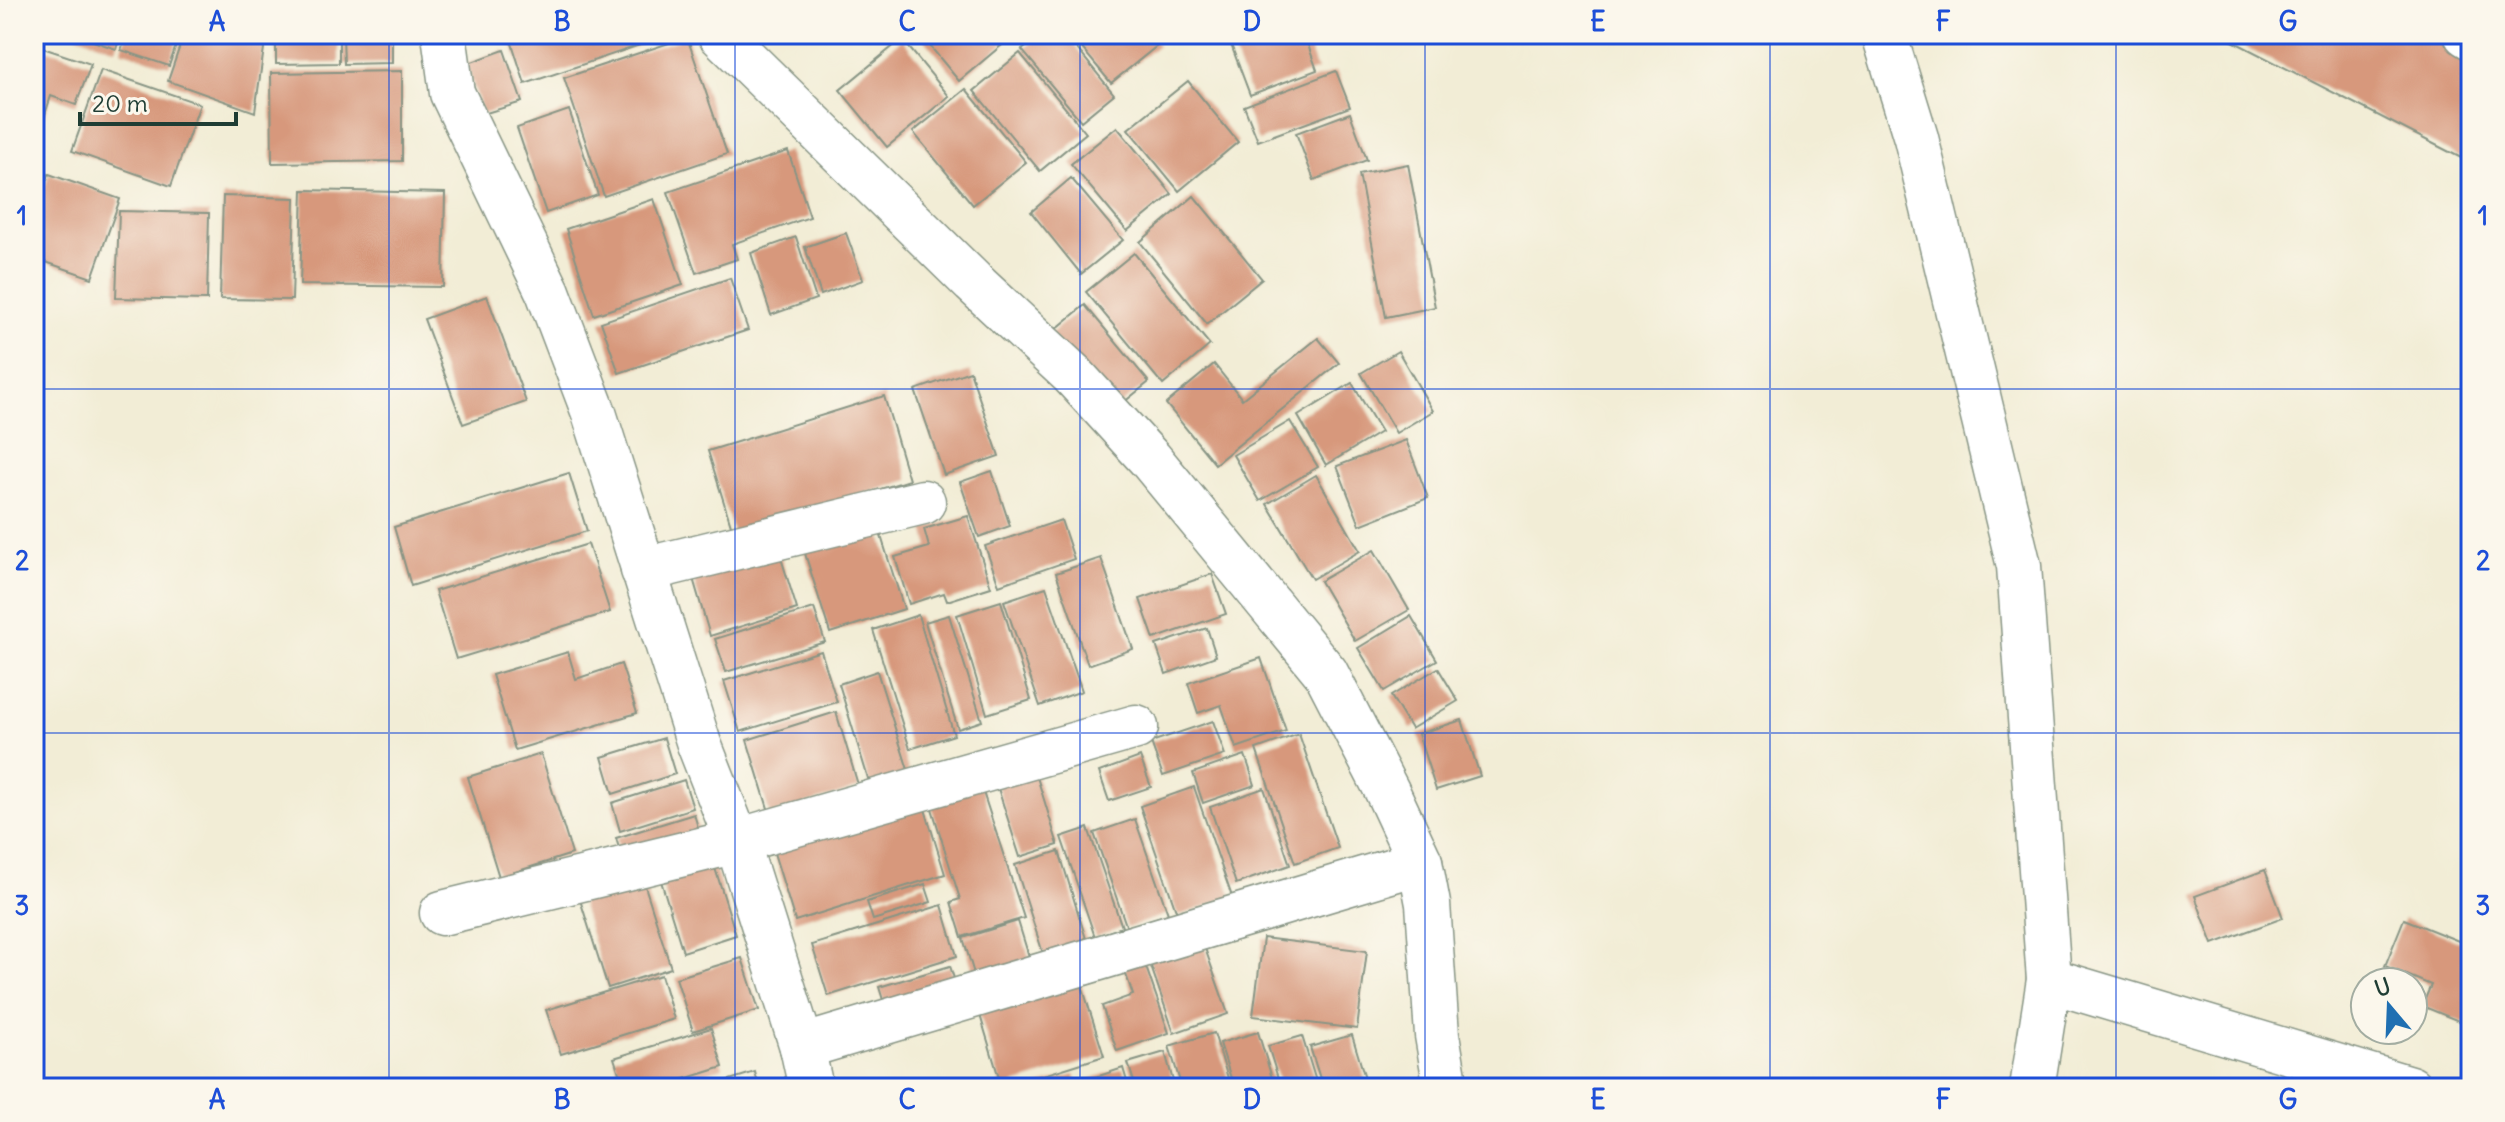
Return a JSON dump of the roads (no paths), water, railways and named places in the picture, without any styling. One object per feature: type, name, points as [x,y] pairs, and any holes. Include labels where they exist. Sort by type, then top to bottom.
[{"type":"street","points":[[444,34],[452,93],[548,292],[594,413],[699,744],[737,841],[807,1067],[1420,862]]},
{"type":"street","points":[[720,34],[973,282],[1072,374],[1150,459],[1326,673],[1420,862],[1428,904],[1437,1035],[1446,1088]]},
{"type":"street","points":[[1884,34],[1916,138],[2019,566],[2049,980],[2032,1088]]},
{"type":"street","points":[[643,570],[923,502]]},
{"type":"street","points":[[442,913],[737,841],[1136,727]]},
{"type":"street","points":[[2049,980],[2410,1088]]},
{"type":"street","points":[[1413,1088],[1437,1035]]}]
